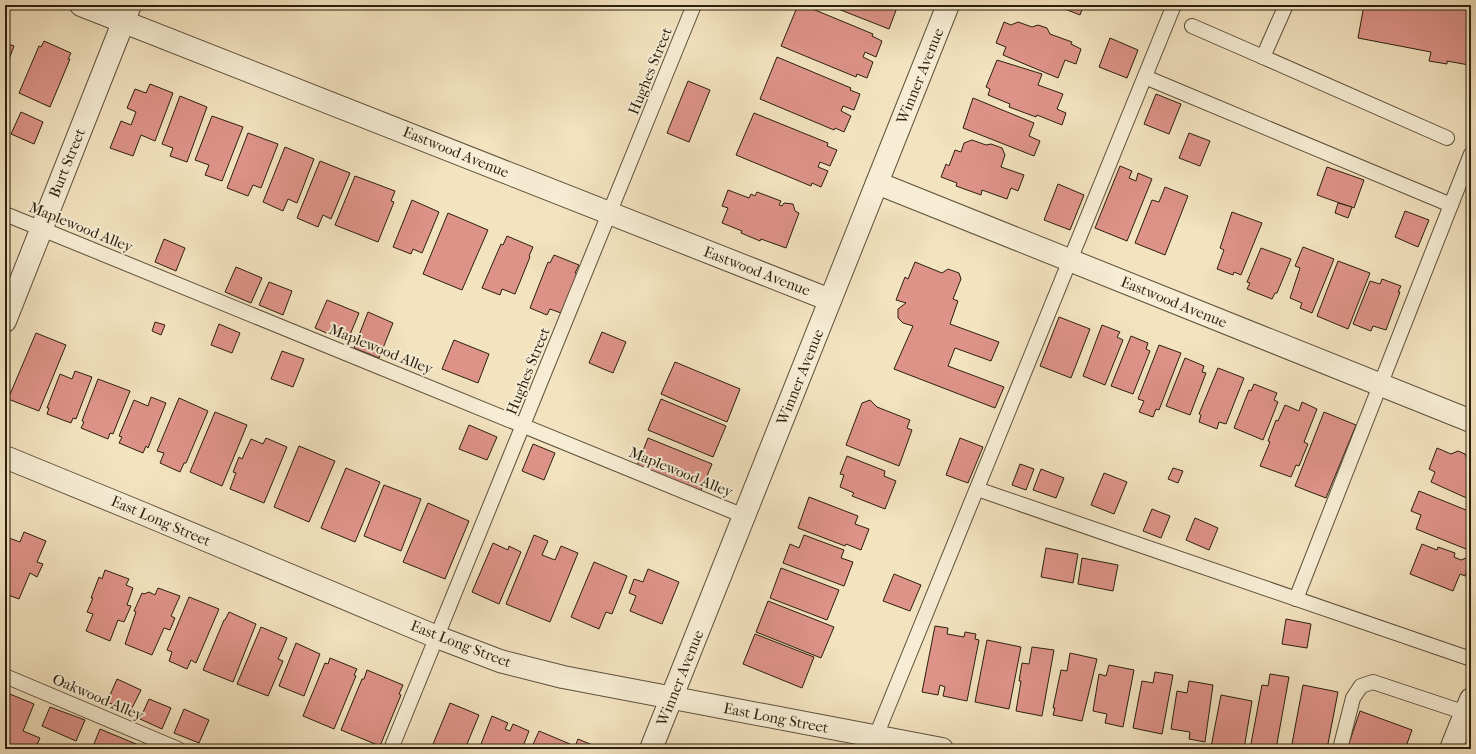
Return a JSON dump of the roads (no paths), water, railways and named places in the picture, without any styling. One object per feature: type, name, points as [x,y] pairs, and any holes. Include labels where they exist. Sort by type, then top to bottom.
[{"type":"street","name":"Eastwood Avenue","points":[[81,5],[127,13],[610,214],[830,300]]},
{"type":"street","name":"Winner Avenue","points":[[651,749],[948,5]]},
{"type":"street","name":"Burt Street","points":[[5,321],[127,13]]},
{"type":"street","name":"Eastwood Avenue","points":[[877,182],[1471,421]]},
{"type":"street","name":"East Long Street","points":[[5,457],[437,637],[527,669],[942,749]]},
{"type":"street","points":[[1451,749],[1468,706]]},
{"type":"lane","name":"Hughes Street","points":[[391,749],[524,426],[694,5]]},
{"type":"lane","points":[[876,736],[1174,5]]},
{"type":"lane","points":[[1263,58],[1286,5]]},
{"type":"lane","points":[[1192,26],[1447,138]]},
{"type":"lane","points":[[1145,77],[1451,205]]},
{"type":"lane","points":[[1296,599],[1471,154]]},
{"type":"lane","name":"Maplewood Alley","points":[[5,214],[744,516]]},
{"type":"lane","points":[[977,489],[1471,659]]},
{"type":"lane","name":"Oakwood Alley","points":[[5,676],[178,749]]},
{"type":"lane","points":[[1340,749],[1353,698],[1361,686],[1373,682],[1468,706]]}]
